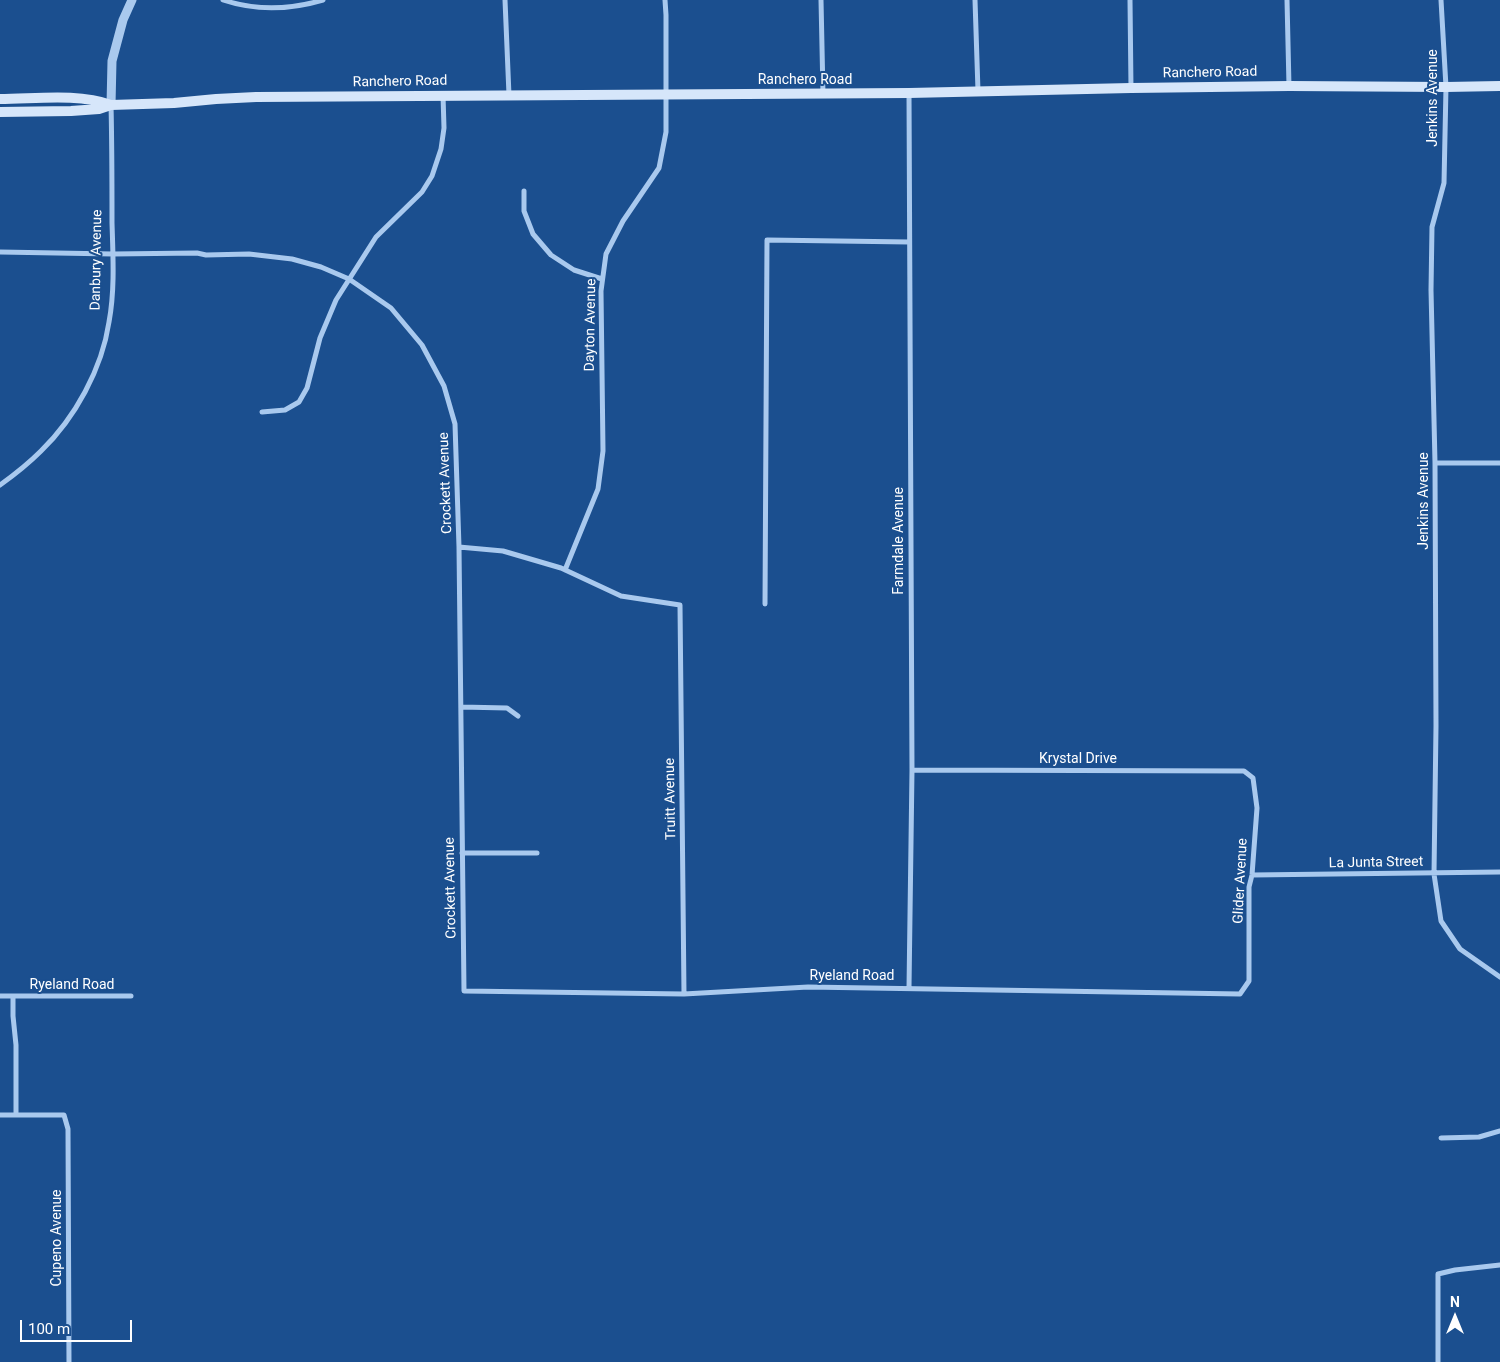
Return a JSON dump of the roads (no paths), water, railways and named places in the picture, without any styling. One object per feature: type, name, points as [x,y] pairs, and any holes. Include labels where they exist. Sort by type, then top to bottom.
[{"type":"main road","name":"Ranchero Road","points":[[0,112],[72,112],[99,109],[111,105],[256,97],[822,94],[1289,86],[1500,86]]},
{"type":"main road","name":"Ranchero Road","points":[[0,99],[71,98],[99,101],[111,105]]},
{"type":"street","name":"Danbury Avenue","points":[[0,485],[20,470],[55,436],[74,410],[88,385],[101,355],[109,322],[112,287],[112,61],[123,20],[132,0]]},
{"type":"street","points":[[223,0],[244,6],[278,8],[294,7],[323,0]]},
{"type":"street","points":[[505,0],[509,95]]},
{"type":"street","name":"Dayton Avenue","points":[[565,570],[598,489],[603,450],[601,291],[606,254],[623,221],[659,168],[666,132],[665,0]]},
{"type":"street","points":[[821,0],[822,94]]},
{"type":"street","points":[[974,0],[978,91]]},
{"type":"street","points":[[1130,0],[1132,88]]},
{"type":"street","points":[[1287,0],[1289,86]]},
{"type":"street","name":"Jenkins Avenue","points":[[1441,0],[1446,87],[1444,183],[1432,227],[1431,290],[1435,464],[1436,726],[1434,874],[1441,921],[1460,948],[1500,978]]},
{"type":"street","name":"Farmdale Avenue","points":[[909,93],[912,770],[909,988]]},
{"type":"street","points":[[262,412],[285,410],[300,402],[307,388],[320,338],[336,300],[376,237],[422,192],[432,176],[444,128],[443,95]]},
{"type":"street","points":[[524,191],[524,211],[533,234],[551,255],[574,270],[602,279]]},
{"type":"street","points":[[765,604],[767,240],[909,242]]},
{"type":"street","name":"Crockett Avenue","points":[[0,252],[249,254],[292,259],[321,267],[349,279],[391,308],[422,345],[444,386],[455,424],[459,547],[464,991]]},
{"type":"street","points":[[1435,464],[1500,463]]},
{"type":"street","points":[[459,547],[502,551],[565,570]]},
{"type":"street","name":"Truitt Avenue","points":[[565,570],[621,596],[680,605],[684,994]]},
{"type":"street","points":[[461,707],[507,708],[518,716]]},
{"type":"street","name":"Krystal Drive","points":[[912,770],[1244,771]]},
{"type":"street","name":"Glider Avenue","points":[[1240,994],[1249,981],[1249,887],[1252,876],[1257,808],[1253,778],[1244,771]]},
{"type":"street","points":[[462,853],[537,853]]},
{"type":"street","name":"La Junta Street","points":[[1252,876],[1500,872]]},
{"type":"street","name":"Ryeland Road","points":[[464,991],[684,994],[808,987],[1240,994]]},
{"type":"street","name":"Ryeland Road","points":[[0,996],[131,996]]},
{"type":"street","points":[[0,1115],[16,1115],[16,1045],[13,996]]},
{"type":"street","name":"Cupeno Avenue","points":[[16,1115],[64,1115],[68,1129],[68,1362]]},
{"type":"street","points":[[1441,1138],[1479,1137],[1500,1131]]},
{"type":"street","points":[[1438,1362],[1438,1274],[1500,1264]]}]
